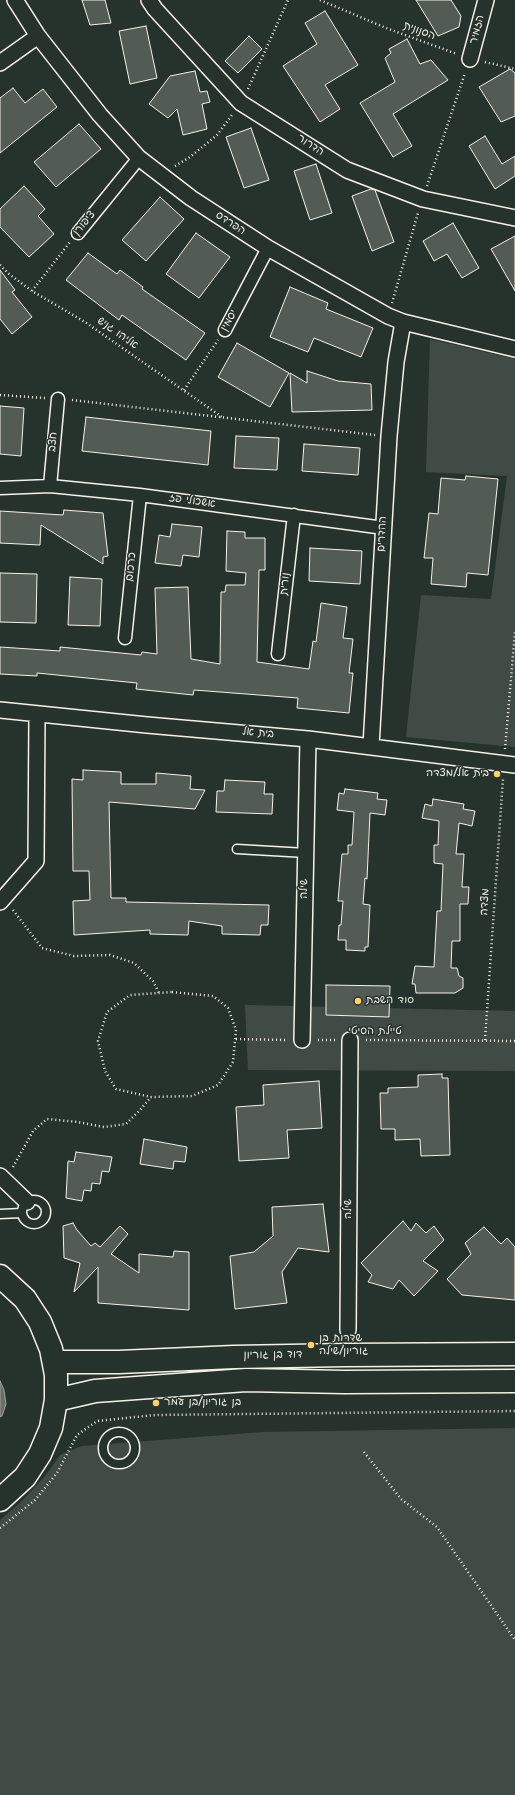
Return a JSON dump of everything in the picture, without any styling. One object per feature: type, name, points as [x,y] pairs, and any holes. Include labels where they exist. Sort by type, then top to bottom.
[{"type":"main road","points":[[0,1276],[25,1299],[40,1322],[51,1349],[54,1362],[56,1400],[51,1428],[40,1454],[25,1477],[0,1500]]},
{"type":"main road","name":"דוד בן גוריון","points":[[54,1362],[119,1362],[234,1357],[337,1355],[515,1354]]},
{"type":"main road","name":"דוד בן גוריון","points":[[56,1400],[95,1391],[246,1380],[344,1382],[515,1381]]},
{"type":"street","name":"הפרדס","points":[[15,0],[38,36],[100,115],[139,158],[191,198],[268,248],[388,316],[403,322],[515,349]]},
{"type":"street","name":"הדרור","points":[[149,0],[155,9],[241,103],[347,170],[422,199],[515,218]]},
{"type":"street","name":"הזמיר","points":[[470,59],[486,0]]},
{"type":"street","points":[[0,62],[38,36]]},
{"type":"street","name":"ציפורן","points":[[78,233],[139,158]]},
{"type":"street","name":"יסמין","points":[[225,330],[268,248]]},
{"type":"street","name":"ההדרים","points":[[371,746],[389,436],[396,362],[403,322]]},
{"type":"street","name":"חצב","points":[[50,486],[58,399]]},
{"type":"street","name":"אשכולי פז","points":[[0,488],[50,486],[140,495],[384,528]]},
{"type":"street","name":"כרכום","points":[[124,638],[140,495]]},
{"type":"street","name":"נורית","points":[[278,654],[294,515]]},
{"type":"street","name":"בית אל","points":[[0,710],[308,739],[509,765]]},
{"type":"street","points":[[2,900],[36,861],[37,714]]},
{"type":"street","name":"שילה","points":[[302,1040],[308,739]]},
{"type":"street","name":"שילה","points":[[348,1330],[350,1040]]},
{"type":"street","points":[[3,1179],[24,1208]]},
{"type":"lane","points":[[237,849],[306,853]]},
{"type":"lane","points":[[0,1214],[24,1208]]},
{"type":"lane","points":[[122,1432],[128,1434],[134,1440],[136,1446],[135,1453],[127,1462],[116,1464],[106,1457],[103,1448],[104,1442],[111,1433],[122,1432]]},
{"type":"path","name":"הסנונית","points":[[320,0],[386,28],[470,59],[515,69]]},
{"type":"path","name":"ציפורן","points":[[32,291],[78,233]]},
{"type":"path","name":"אליהו גניש","points":[[0,265],[9,274],[32,291],[85,322],[224,418]]},
{"type":"path","name":"יסמין","points":[[184,390],[225,330]]},
{"type":"path","points":[[0,394],[58,399],[389,436]]},
{"type":"path","name":"מצדה","points":[[485,1040],[509,765],[515,632]]},
{"type":"path","points":[[2,900],[42,948],[74,956],[110,955],[134,963],[153,981],[159,993]]},
{"type":"path","points":[[159,993],[213,996],[228,1008],[236,1030],[235,1039],[233,1062],[218,1085],[192,1096],[151,1097],[116,1089],[105,1071],[98,1041],[107,1012],[130,995],[159,993]]},
{"type":"path","name":"טיילת הסיטי","points":[[235,1039],[515,1040]]},
{"type":"path","points":[[3,1179],[33,1131],[47,1119],[78,1122],[104,1127],[126,1124],[151,1097]]},
{"type":"path","points":[[77,1436],[97,1421],[163,1415],[515,1411]]},
{"type":"path","points":[[364,1452],[401,1500],[437,1527],[515,1640]]},
{"type":"shaded area","points":[[430,339],[515,359],[515,747],[406,737],[421,595],[491,599],[507,476],[426,472]]},
{"type":"shaded area","points":[[245,1005],[515,1011],[515,1071],[248,1070]]},
{"type":"shaded area","points":[[0,1381],[4,1390],[6,1404],[2,1416],[0,1417]]},
{"type":"shaded area","points":[[515,1428],[515,1795],[0,1795],[0,1520],[21,1502],[46,1475],[60,1455],[82,1446],[263,1432]]},
{"type":"building","points":[[82,0],[105,0],[111,23],[90,25]]},
{"type":"building","points":[[416,0],[451,0],[461,16],[459,27],[438,36]]},
{"type":"building","points":[[325,11],[358,65],[325,85],[340,109],[320,122],[283,66],[317,44],[305,23]]},
{"type":"building","points":[[146,26],[157,78],[130,84],[119,31]]},
{"type":"building","points":[[249,36],[262,49],[238,73],[225,61]]},
{"type":"building","points":[[407,39],[420,64],[431,60],[448,80],[393,114],[412,146],[393,157],[360,103],[395,82],[385,58],[391,53],[389,49]]},
{"type":"building","points":[[510,69],[515,73],[515,116],[501,122],[479,87]]},
{"type":"building","points":[[195,71],[200,92],[207,91],[210,102],[202,104],[207,129],[183,135],[177,109],[168,118],[149,104],[170,76]]},
{"type":"building","points":[[13,88],[25,103],[43,89],[57,107],[0,153],[0,98]]},
{"type":"building","points":[[79,124],[101,149],[56,187],[34,162]]},
{"type":"building","points":[[251,128],[269,180],[244,188],[226,137]]},
{"type":"building","points":[[485,136],[502,164],[515,156],[515,176],[495,189],[469,146]]},
{"type":"building","points":[[316,164],[332,213],[310,220],[294,171]]},
{"type":"building","points":[[24,186],[45,209],[38,216],[54,234],[29,257],[0,227],[0,209]]},
{"type":"building","points":[[371,189],[375,190],[394,242],[372,251],[352,196]]},
{"type":"building","points":[[160,197],[184,219],[146,261],[122,240]]},
{"type":"building","points":[[453,223],[479,268],[462,278],[447,254],[434,261],[423,241]]},
{"type":"building","points":[[196,233],[230,257],[199,298],[166,274]]},
{"type":"building","points":[[515,236],[515,291],[491,249]]},
{"type":"building","points":[[88,253],[117,274],[120,270],[143,287],[142,289],[205,333],[186,360],[122,315],[119,320],[66,280]]},
{"type":"building","points":[[0,270],[15,290],[12,292],[32,317],[12,334],[0,319]]},
{"type":"building","points":[[290,287],[328,303],[326,309],[373,328],[361,357],[314,338],[308,352],[270,337]]},
{"type":"building","points":[[237,343],[289,373],[270,407],[218,377]]},
{"type":"building","points":[[307,371],[338,381],[371,384],[372,410],[292,412],[290,373],[307,383]]},
{"type":"building","points":[[0,406],[24,408],[21,456],[0,454]]},
{"type":"building","points":[[86,417],[211,431],[208,465],[82,451]]},
{"type":"building","points":[[236,436],[279,438],[277,470],[234,468]]},
{"type":"building","points":[[304,444],[360,448],[358,475],[302,471]]},
{"type":"building","points":[[466,476],[498,479],[488,575],[467,573],[466,587],[431,584],[433,558],[424,558],[429,513],[438,514],[441,478],[465,480]]},
{"type":"building","points":[[64,510],[103,513],[108,556],[103,557],[103,564],[41,525],[40,545],[0,543],[0,511],[63,515]]},
{"type":"building","points":[[172,524],[202,527],[199,557],[183,555],[181,566],[155,563],[159,535],[170,537]]},
{"type":"building","points":[[227,531],[245,532],[245,538],[265,538],[265,570],[259,570],[257,662],[309,669],[313,641],[316,642],[321,603],[347,607],[343,638],[353,639],[349,673],[353,673],[349,713],[297,708],[298,698],[194,690],[193,695],[136,689],[137,683],[37,673],[37,676],[0,674],[0,647],[60,651],[60,647],[141,655],[142,652],[157,654],[155,588],[188,587],[191,659],[220,664],[221,592],[225,592],[226,585],[245,585],[246,573],[226,571]]},
{"type":"building","points":[[310,548],[362,551],[360,584],[309,581]]},
{"type":"building","points":[[0,573],[37,574],[36,623],[0,622]]},
{"type":"building","points":[[70,577],[102,579],[100,626],[68,625]]},
{"type":"building","points":[[83,770],[121,772],[121,784],[156,784],[156,773],[191,776],[190,789],[205,790],[195,809],[109,802],[111,898],[126,898],[126,902],[269,905],[268,925],[261,925],[260,935],[222,934],[222,926],[189,921],[188,935],[150,934],[150,930],[74,935],[73,901],[90,900],[89,871],[73,871],[72,779],[83,780]]},
{"type":"building","points":[[225,780],[265,782],[264,794],[273,794],[272,814],[216,812],[217,791],[224,791]]},
{"type":"building","points":[[345,789],[378,793],[377,799],[387,800],[385,815],[370,813],[367,879],[365,878],[363,904],[370,905],[368,947],[365,947],[365,951],[346,950],[346,940],[338,940],[343,901],[338,901],[342,854],[348,854],[348,845],[352,845],[354,812],[337,810],[339,793],[344,794]]},
{"type":"building","points":[[433,799],[464,804],[463,809],[475,811],[472,826],[459,823],[456,854],[464,854],[462,887],[469,887],[468,904],[460,904],[460,941],[452,941],[451,968],[457,968],[459,976],[463,978],[463,988],[455,993],[416,993],[415,984],[412,984],[415,966],[434,967],[437,911],[441,911],[443,864],[434,863],[434,845],[438,845],[439,821],[422,818],[425,804],[432,806]]},
{"type":"building","name":"סוד השבת","points":[[326,985],[390,986],[389,1017],[326,1015]]},
{"type":"building","points":[[442,1074],[442,1078],[448,1078],[450,1155],[421,1156],[420,1139],[395,1140],[395,1129],[381,1129],[380,1093],[388,1093],[388,1088],[418,1087],[418,1075]]},
{"type":"building","points":[[319,1081],[322,1128],[287,1130],[289,1158],[239,1161],[236,1107],[264,1105],[263,1085]]},
{"type":"building","points":[[144,1139],[187,1147],[185,1162],[174,1161],[173,1169],[140,1164]]},
{"type":"building","points":[[76,1152],[112,1157],[109,1172],[102,1171],[100,1184],[92,1183],[91,1191],[84,1190],[82,1201],[66,1198],[68,1161],[74,1162]]},
{"type":"building","points":[[323,1204],[329,1252],[298,1248],[282,1272],[287,1303],[235,1309],[230,1256],[254,1252],[273,1236],[272,1207]]},
{"type":"building","points":[[403,1221],[411,1231],[416,1223],[426,1233],[434,1226],[444,1240],[423,1261],[438,1271],[414,1296],[399,1280],[393,1289],[368,1282],[372,1275],[361,1263]]},
{"type":"building","points":[[73,1223],[91,1246],[95,1243],[100,1247],[120,1226],[128,1234],[111,1254],[139,1273],[139,1254],[173,1257],[174,1251],[189,1252],[189,1310],[98,1303],[98,1267],[74,1292],[80,1263],[64,1258],[63,1226]]},
{"type":"building","points":[[484,1227],[501,1244],[507,1238],[515,1247],[515,1300],[462,1295],[447,1279],[471,1254],[465,1243]]},
{"type":"place","name":"בית אל/מצדה","points":[[497,774]]},
{"type":"place","name":"סוד השבת","points":[[358,1001]]},
{"type":"place","name":"שדרות בן גוריון/שילה","points":[[311,1345]]},
{"type":"place","name":"בן גוריון/בן עמר","points":[[156,1403]]}]
